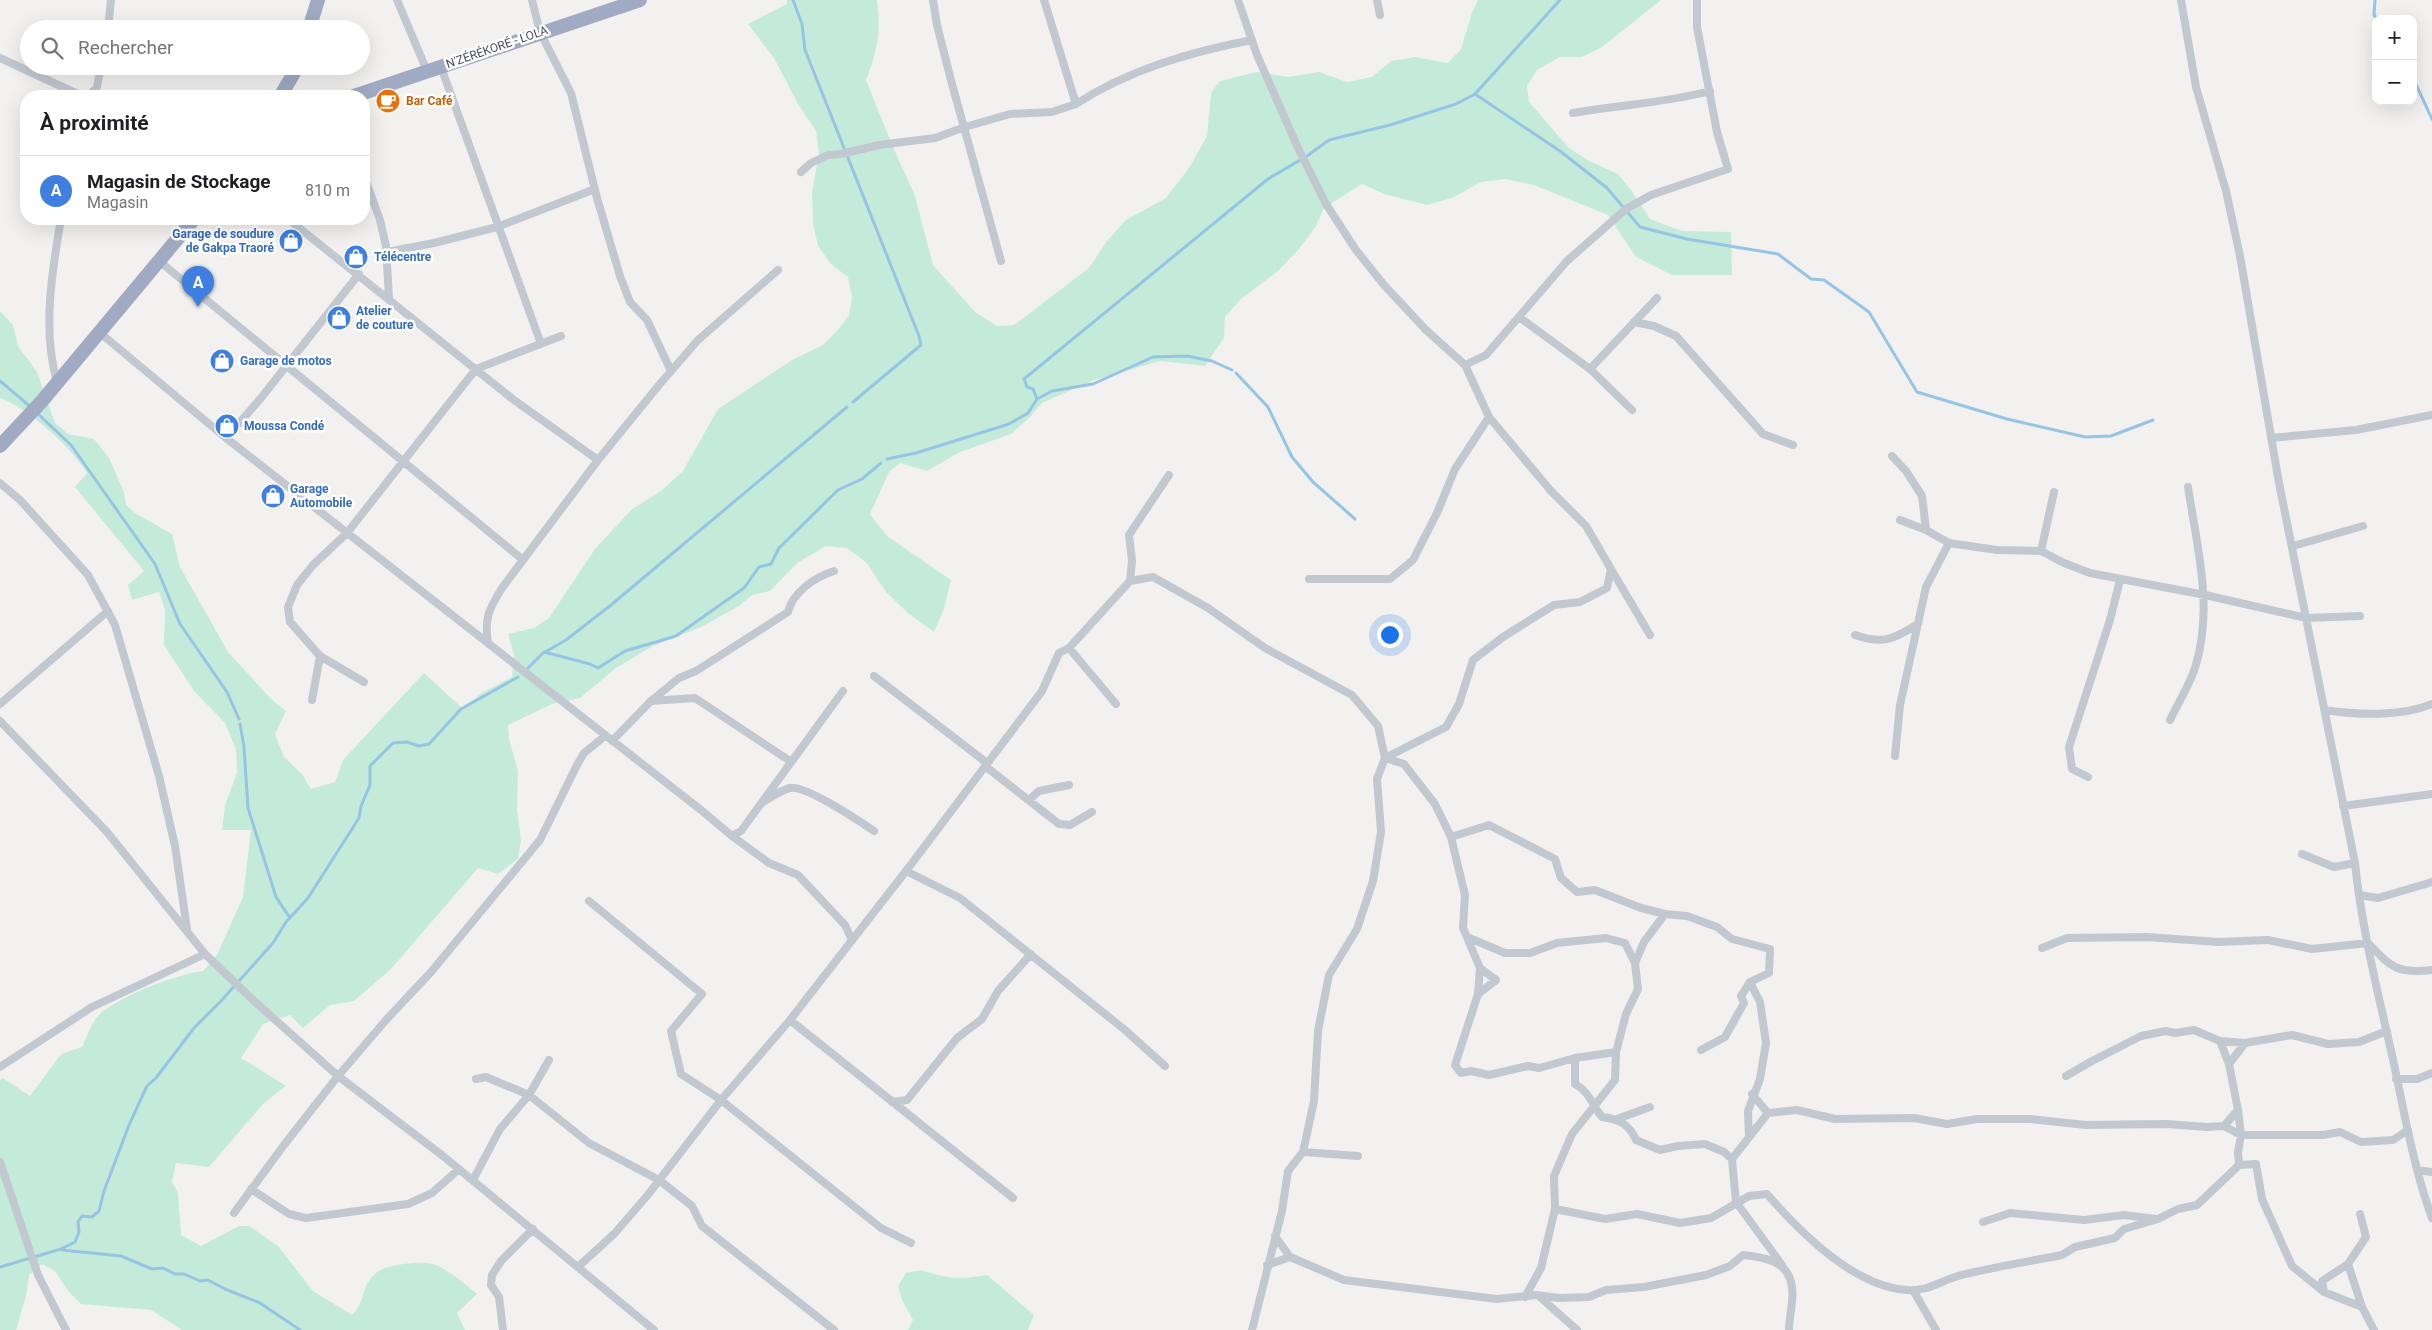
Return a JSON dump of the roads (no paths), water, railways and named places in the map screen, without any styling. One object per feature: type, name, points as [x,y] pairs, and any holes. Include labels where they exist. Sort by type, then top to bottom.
[{"type":"highway","points":[[312,20],[318,0]]},
{"type":"highway","name":"N'ZÉRÉKORÉ - LOLA","points":[[370,91],[640,0]]},
{"type":"highway","points":[[285,90],[293,75]]},
{"type":"highway","points":[[0,446],[42,401],[189,225]]},
{"type":"street","points":[[109,20],[111,0]]},
{"type":"street","points":[[397,0],[427,71]]},
{"type":"street","points":[[532,0],[540,32],[571,93],[594,189],[630,302],[647,320],[671,371]]},
{"type":"street","points":[[933,0],[937,26],[965,127],[980,191],[1001,261]]},
{"type":"street","points":[[1044,0],[1076,104]]},
{"type":"street","points":[[1238,0],[1252,40],[1298,148],[1326,204],[1356,250],[1384,285],[1426,330],[1465,365],[1488,417],[1551,492],[1586,526],[1650,635]]},
{"type":"street","points":[[1377,0],[1380,15]]},
{"type":"street","points":[[1465,365],[1486,355],[1566,261],[1626,209],[1651,196],[1728,169],[1717,132],[1697,27],[1697,0]]},
{"type":"street","points":[[2180,0],[2196,86],[2226,191],[2240,256],[2271,438],[2355,863],[2359,896],[2386,1031],[2417,1170],[2432,1218]]},
{"type":"street","points":[[801,172],[811,162],[828,155],[851,152],[880,144],[935,138],[1010,114],[1052,112],[1076,104],[1103,86],[1147,68],[1222,46],[1252,40]]},
{"type":"street","points":[[1,61],[20,69]]},
{"type":"street","points":[[441,67],[540,344]]},
{"type":"street","points":[[33,75],[68,90]]},
{"type":"street","points":[[95,90],[98,87],[100,75]]},
{"type":"street","points":[[1573,113],[1631,103],[1675,100],[1710,91]]},
{"type":"street","points":[[387,252],[434,244],[497,227],[594,189]]},
{"type":"street","points":[[370,192],[380,220],[387,252],[389,298]]},
{"type":"street","points":[[57,382],[52,363],[50,333],[52,291],[60,225]]},
{"type":"street","points":[[296,225],[514,400],[598,460]]},
{"type":"street","points":[[159,261],[522,559]]},
{"type":"street","points":[[488,643],[485,624],[489,610],[522,559],[598,460],[698,340],[778,270]]},
{"type":"street","points":[[226,438],[359,274]]},
{"type":"street","points":[[1590,369],[1657,298]]},
{"type":"street","points":[[1519,317],[1590,369],[1632,410]]},
{"type":"street","points":[[1634,322],[1654,326],[1676,336],[1763,434],[1793,445]]},
{"type":"street","points":[[99,332],[226,438],[732,836],[769,863],[798,875],[845,925],[852,940]]},
{"type":"street","points":[[364,682],[320,656],[290,622],[288,607],[298,585],[313,565],[347,533],[476,369],[560,336]]},
{"type":"street","points":[[2271,438],[2356,430],[2432,415]]},
{"type":"street","points":[[1309,580],[1390,579],[1413,560],[1437,514],[1455,469],[1488,417]]},
{"type":"street","points":[[1892,456],[1906,471],[1922,496],[1926,530]]},
{"type":"street","points":[[579,1266],[614,1234],[721,1100],[790,1020],[1042,691],[1060,653],[1069,648],[1130,581],[1132,561],[1129,535],[1169,475]]},
{"type":"street","points":[[0,483],[20,500],[88,575],[115,625],[159,776],[175,846],[187,931]]},
{"type":"street","points":[[2170,720],[2194,669],[2202,634],[2205,595],[2188,487]]},
{"type":"street","points":[[2041,551],[2054,492]]},
{"type":"street","points":[[1900,520],[1926,530],[1949,543],[1997,550],[2041,551],[2064,563],[2090,573],[2120,580],[2205,595],[2306,618],[2360,616]]},
{"type":"street","points":[[2293,546],[2363,526]]},
{"type":"street","points":[[1895,756],[1900,705],[1926,588],[1949,543]]},
{"type":"street","points":[[1385,758],[1446,727],[1459,704],[1473,660],[1503,637],[1554,605],[1580,602],[1607,588],[1611,569]]},
{"type":"street","points":[[612,742],[651,701],[679,678],[696,671],[788,612],[790,602],[819,576],[834,571]]},
{"type":"street","points":[[1130,581],[1152,577],[1208,608],[1265,648],[1352,695],[1378,726],[1385,758],[1377,779],[1381,832],[1374,881],[1357,929],[1329,974],[1318,1030],[1314,1101],[1303,1152],[1288,1171],[1282,1211],[1252,1330]]},
{"type":"street","points":[[2088,777],[2072,769],[2069,746],[2110,620],[2120,580]]},
{"type":"street","points":[[0,703],[108,611]]},
{"type":"street","points":[[1855,635],[1869,640],[1884,640],[1902,634],[1918,624]]},
{"type":"street","points":[[1069,648],[1116,704]]},
{"type":"street","points":[[312,700],[320,656]]},
{"type":"street","points":[[874,676],[1060,824],[1070,825],[1092,812]]},
{"type":"street","points":[[732,836],[741,830],[842,691]]},
{"type":"street","points":[[651,701],[695,698],[790,761]]},
{"type":"street","points":[[2325,710],[2358,715],[2422,708],[2432,704]]},
{"type":"street","points":[[0,721],[107,832],[204,954],[252,1000],[338,1076],[534,1229],[654,1330]]},
{"type":"street","points":[[234,1213],[338,1076],[386,1020],[431,972],[540,840],[584,753],[605,736]]},
{"type":"street","points":[[1385,758],[1404,764],[1435,804],[1451,837],[1465,895],[1463,928],[1480,968],[1478,994],[1455,1065],[1461,1073],[1471,1071],[1489,1075],[1528,1066],[1539,1068],[1575,1058],[1616,1052]]},
{"type":"street","points":[[1029,800],[1039,791],[1069,785]]},
{"type":"street","points":[[760,804],[791,788],[801,789],[838,807],[874,831]]},
{"type":"street","points":[[2343,806],[2432,794]]},
{"type":"street","points":[[1451,837],[1489,825],[1555,859],[1561,878],[1577,892],[1595,890],[1665,914],[1687,916],[1717,927],[1732,939],[1770,949],[1768,973],[1750,982],[1741,996],[1744,1003]]},
{"type":"street","points":[[2302,854],[2334,867],[2355,863]]},
{"type":"street","points":[[906,871],[960,898],[1125,1030],[1164,1066]]},
{"type":"street","points":[[2359,896],[2378,898],[2432,882]]},
{"type":"street","points":[[590,901],[702,994],[671,1031],[681,1074],[721,1100],[881,1228],[911,1243]]},
{"type":"street","points":[[1635,963],[1644,942],[1665,914]]},
{"type":"street","points":[[1466,937],[1505,953],[1530,953],[1557,943],[1606,938],[1624,943],[1635,963],[1638,989],[1626,1014],[1616,1052],[1615,1080],[1572,1134],[1554,1176],[1555,1210],[1541,1268],[1525,1297]]},
{"type":"street","points":[[2042,948],[2067,938],[2147,937],[2218,942],[2268,940],[2312,949],[2368,943]]},
{"type":"street","points":[[2368,943],[2390,966],[2414,972],[2432,970]]},
{"type":"street","points":[[0,1067],[92,1007],[204,954]]},
{"type":"street","points":[[892,1102],[906,1100],[957,1038],[982,1020],[998,991],[1031,954]]},
{"type":"street","points":[[1478,994],[1496,980],[1480,968]]},
{"type":"street","points":[[1749,1137],[1748,1111],[1752,1094],[1760,1079],[1766,1043],[1760,1002],[1750,982]]},
{"type":"street","points":[[1744,1003],[1760,1002]]},
{"type":"street","points":[[1701,1050],[1724,1038],[1744,1003]]},
{"type":"street","points":[[790,1020],[1013,1198]]},
{"type":"street","points":[[2066,1076],[2092,1060],[2141,1036],[2166,1031],[2175,1033],[2194,1030],[2220,1040],[2245,1042],[2292,1035],[2328,1044],[2359,1042],[2386,1031]]},
{"type":"street","points":[[2220,1040],[2229,1064],[2238,1110],[2241,1135],[2238,1152],[2239,1165]]},
{"type":"street","points":[[2229,1064],[2245,1042]]},
{"type":"street","points":[[1575,1058],[1575,1084],[1586,1089],[1594,1108],[1602,1117],[1617,1119],[1650,1107]]},
{"type":"street","points":[[473,1180],[500,1129],[529,1095],[549,1060]]},
{"type":"street","points":[[2396,1079],[2417,1079],[2432,1073]]},
{"type":"street","points":[[476,1079],[486,1077],[529,1095],[589,1143],[659,1180],[692,1206],[702,1226],[834,1330]]},
{"type":"street","points":[[1752,1094],[1768,1113]]},
{"type":"street","points":[[1789,1330],[1792,1302],[1791,1282],[1782,1265],[1736,1202],[1732,1159],[1768,1113],[1797,1110],[1835,1119],[1914,1118],[1947,1124],[1977,1119],[2030,1119],[2086,1125],[2166,1124],[2207,1127],[2224,1126],[2241,1135],[2323,1135],[2340,1132],[2361,1142],[2394,1140],[2408,1130]]},
{"type":"street","points":[[2224,1126],[2238,1110]]},
{"type":"street","points":[[1617,1119],[1631,1129],[1636,1140],[1660,1150],[1678,1146],[1705,1144],[1724,1152],[1732,1159]]},
{"type":"street","points":[[1303,1152],[1358,1156]]},
{"type":"street","points":[[0,1162],[36,1268],[66,1330]]},
{"type":"street","points":[[1555,1210],[1605,1219],[1637,1214],[1680,1223],[1711,1218],[1749,1196],[1767,1194],[1795,1226],[1853,1270],[1884,1286],[1913,1290],[1925,1289],[1957,1276],[2062,1255],[2075,1247],[2115,1238],[2124,1229],[2158,1220],[2178,1209],[2197,1205],[2239,1165],[2256,1164],[2262,1200],[2292,1266],[2324,1292],[2362,1307]]},
{"type":"street","points":[[251,1190],[289,1214],[306,1218],[408,1204],[432,1193],[458,1169]]},
{"type":"street","points":[[2417,1170],[2432,1172]]},
{"type":"street","points":[[1983,1222],[2010,1213],[2084,1220],[2124,1215],[2158,1220]]},
{"type":"street","points":[[2309,1280],[2322,1281],[2348,1264],[2366,1237],[2360,1214]]},
{"type":"street","points":[[503,1330],[500,1297],[491,1285],[492,1275],[501,1261],[534,1229]]},
{"type":"street","points":[[1275,1236],[1290,1257],[1344,1280],[1497,1299],[1536,1296],[1559,1298],[1588,1297],[1606,1290],[1644,1287],[1706,1275],[1730,1266],[1743,1255],[1757,1257],[1782,1265]]},
{"type":"street","points":[[1267,1265],[1290,1257]]},
{"type":"street","points":[[2348,1264],[2362,1307],[2374,1330]]},
{"type":"street","points":[[2322,1281],[2324,1292]]},
{"type":"street","points":[[1913,1290],[1936,1330]]},
{"type":"street","points":[[1536,1296],[1543,1298],[1577,1330]]},
{"type":"waterway","points":[[793,0],[802,24],[805,50],[921,345],[853,402]]},
{"type":"waterway","points":[[1037,399],[1033,389],[1027,387],[1024,379],[1268,179],[1307,156],[1329,140],[1390,125],[1456,104],[1475,94],[1560,0]]},
{"type":"waterway","points":[[2374,15],[2375,0]]},
{"type":"waterway","points":[[2417,87],[2432,119]]},
{"type":"waterway","points":[[1475,94],[1560,151],[1607,188],[1640,227],[1687,239],[1778,254],[1811,279],[1824,280],[1869,312],[1917,392],[2007,419],[2085,437],[2111,436],[2153,420]]},
{"type":"waterway","points":[[887,459],[916,453],[1009,424],[1028,413],[1037,399],[1052,391],[1093,384],[1153,357],[1187,356],[1212,361],[1232,370]]},
{"type":"waterway","points":[[1236,373],[1268,407],[1292,457],[1313,482],[1355,519]]},
{"type":"waterway","points":[[0,381],[32,408]]},
{"type":"waterway","points":[[545,652],[566,640],[611,605],[847,407]]},
{"type":"waterway","points":[[36,412],[71,445],[155,564],[180,624],[227,692],[239,719]]},
{"type":"waterway","points":[[527,669],[544,652],[590,664],[598,668],[625,651],[676,636],[744,588],[759,567],[771,564],[779,548],[838,490],[862,479],[881,463]]},
{"type":"waterway","points":[[0,1267],[61,1249],[75,1242],[79,1232],[78,1222],[82,1216],[92,1217],[99,1211],[104,1191],[129,1125],[147,1086],[156,1078],[194,1028],[273,943],[286,922],[308,898],[359,818],[361,806],[370,785],[370,766],[393,743],[407,742],[419,746],[429,744],[461,709],[518,677]]},
{"type":"waterway","points":[[240,724],[244,747],[248,808],[276,897],[290,918]]},
{"type":"waterway","points":[[62,1250],[121,1256],[152,1269],[163,1268],[175,1274],[184,1274],[200,1281],[208,1280],[260,1303],[300,1330]]},
{"type":"place","name":"Bar Café","points":[[388,101]]},
{"type":"place","name":"Garage de soudure de Gakpa Traoré","points":[[291,241]]},
{"type":"place","name":"Télécentre","points":[[356,257]]},
{"type":"place","name":"Magasin de Stockage","points":[[198,307]]},
{"type":"place","name":"Atelier de couture","points":[[339,318]]},
{"type":"place","name":"Garage de motos","points":[[222,361]]},
{"type":"place","name":"Moussa Condé","points":[[227,426]]},
{"type":"place","name":"Garage Automobile","points":[[273,496]]}]
